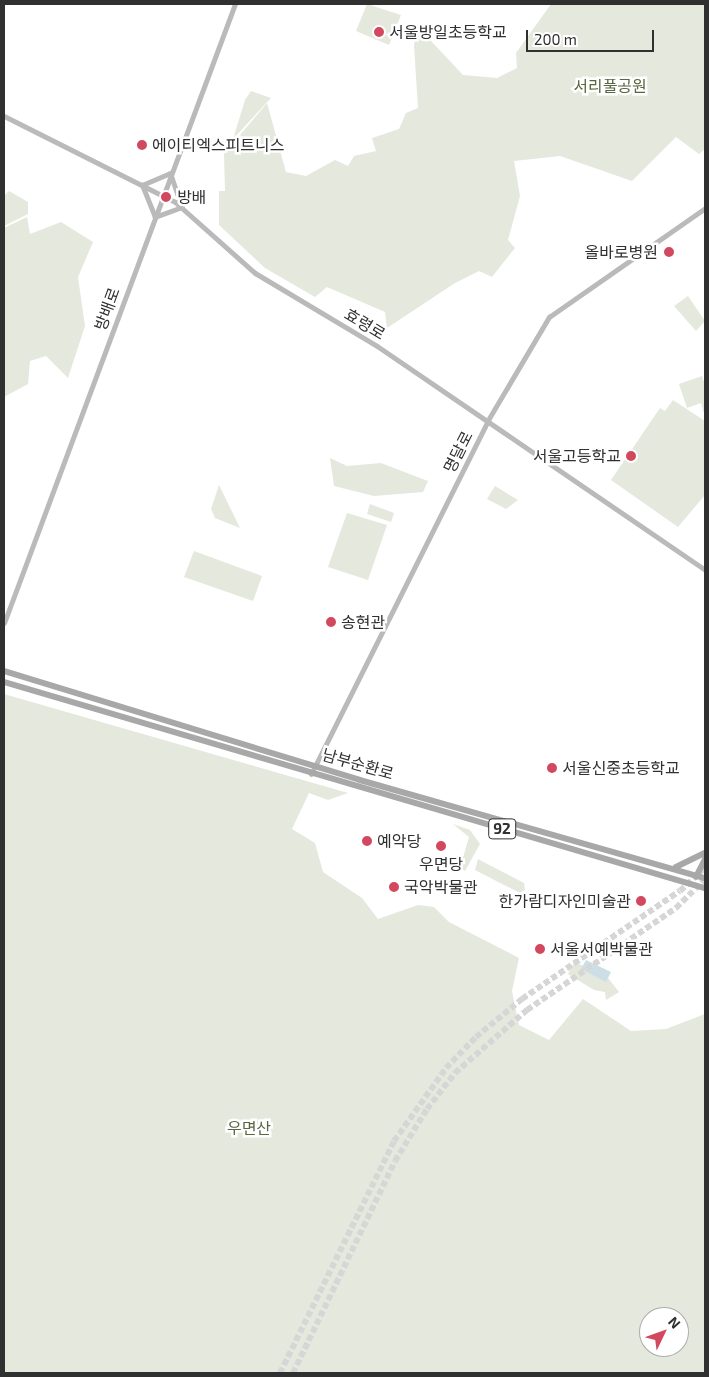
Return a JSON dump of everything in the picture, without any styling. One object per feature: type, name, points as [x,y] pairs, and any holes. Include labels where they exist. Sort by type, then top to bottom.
[{"type":"main road","name":"방배로","points":[[4,623],[170,173],[235,4]]},
{"type":"main road","name":"효령로","points":[[4,116],[163,195],[182,207],[255,273],[377,346],[705,570]]},
{"type":"main road","points":[[170,173],[182,207],[154,216],[142,185],[170,173]]},
{"type":"main road","name":"명달로","points":[[311,774],[488,420],[549,317],[705,208]]},
{"type":"main road","name":"남부순환로","points":[[4,671],[315,766],[676,867],[705,878]]},
{"type":"main road","name":"남부순환로","points":[[4,682],[311,774],[694,882],[705,888]]},
{"type":"main road","points":[[676,867],[705,853]]},
{"type":"main road","points":[[694,882],[705,859]]},
{"type":"green space","points":[[367,4],[401,15],[389,45],[356,31]]},
{"type":"green space","name":"서리풀공원","points":[[551,4],[705,4],[705,149],[699,154],[676,137],[632,181],[560,156],[514,161],[520,196],[508,240],[515,248],[492,277],[479,271],[455,283],[387,328],[385,312],[327,287],[315,297],[265,268],[219,225],[219,191],[225,191],[224,154],[267,103],[286,172],[306,176],[335,160],[348,166],[354,156],[376,151],[372,138],[399,129],[406,113],[418,108],[414,46],[417,26],[463,75],[497,78],[517,68],[516,53]]},
{"type":"green space","points":[[251,91],[271,98],[233,139],[245,100]]},
{"type":"green space","points":[[9,191],[28,202],[28,214],[4,226],[4,196]]},
{"type":"green space","points":[[27,217],[30,234],[61,222],[93,242],[78,277],[85,326],[68,378],[46,356],[30,361],[28,384],[4,397],[4,228]]},
{"type":"green space","points":[[688,296],[705,321],[696,331],[674,306]]},
{"type":"green space","points":[[702,376],[705,385],[705,417],[701,403],[687,408],[679,384]]},
{"type":"green space","points":[[673,400],[705,421],[705,495],[678,527],[611,480],[660,408],[665,411]]},
{"type":"green space","points":[[330,458],[347,466],[381,463],[428,481],[423,492],[374,496],[334,486]]},
{"type":"green space","points":[[219,485],[240,528],[215,518],[211,509]]},
{"type":"green space","points":[[495,486],[518,500],[506,509],[487,499]]},
{"type":"green space","points":[[370,504],[394,513],[391,522],[367,514]]},
{"type":"green space","points":[[347,513],[387,525],[368,580],[328,567]]},
{"type":"green space","points":[[194,551],[262,576],[253,601],[184,577]]},
{"type":"green space","name":"우면산","points":[[4,694],[348,793],[328,800],[309,793],[292,829],[315,843],[323,872],[362,898],[378,919],[418,905],[434,907],[449,922],[519,958],[512,991],[519,1025],[549,1040],[583,999],[631,1031],[666,1029],[705,1014],[705,1373],[4,1373]]},
{"type":"green space","points":[[453,824],[470,830],[480,844],[465,871],[460,868],[469,837]]},
{"type":"green space","points":[[478,859],[524,883],[525,890],[520,893],[475,870]]},
{"type":"green space","points":[[574,962],[605,974],[619,992],[606,1000],[605,992],[594,990],[568,974]]},
{"type":"shaded area","points":[[586,960],[611,972],[606,982],[581,969]]},
{"type":"tunnel","points":[[280,1373],[394,1141],[446,1068],[476,1037],[522,999],[680,891],[705,868]]},
{"type":"tunnel","points":[[293,1373],[395,1161],[427,1109],[455,1073],[527,1010],[676,908],[705,879]]},
{"type":"place","name":"서울방일초등학교","points":[[379,32]]},
{"type":"place","name":"에이티엑스피트니스","points":[[142,145]]},
{"type":"place","name":"방배","points":[[166,197]]},
{"type":"place","name":"올바로병원","points":[[669,252]]},
{"type":"place","name":"서울고등학교","points":[[631,456]]},
{"type":"place","name":"송현관","points":[[331,622]]},
{"type":"place","name":"서울신중초등학교","points":[[552,768]]},
{"type":"place","name":"예악당","points":[[367,841]]},
{"type":"place","name":"우면당","points":[[441,846]]},
{"type":"place","name":"국악박물관","points":[[394,887]]},
{"type":"place","name":"한가람디자인미술관","points":[[641,901]]},
{"type":"place","name":"서울서예박물관","points":[[540,949]]}]
